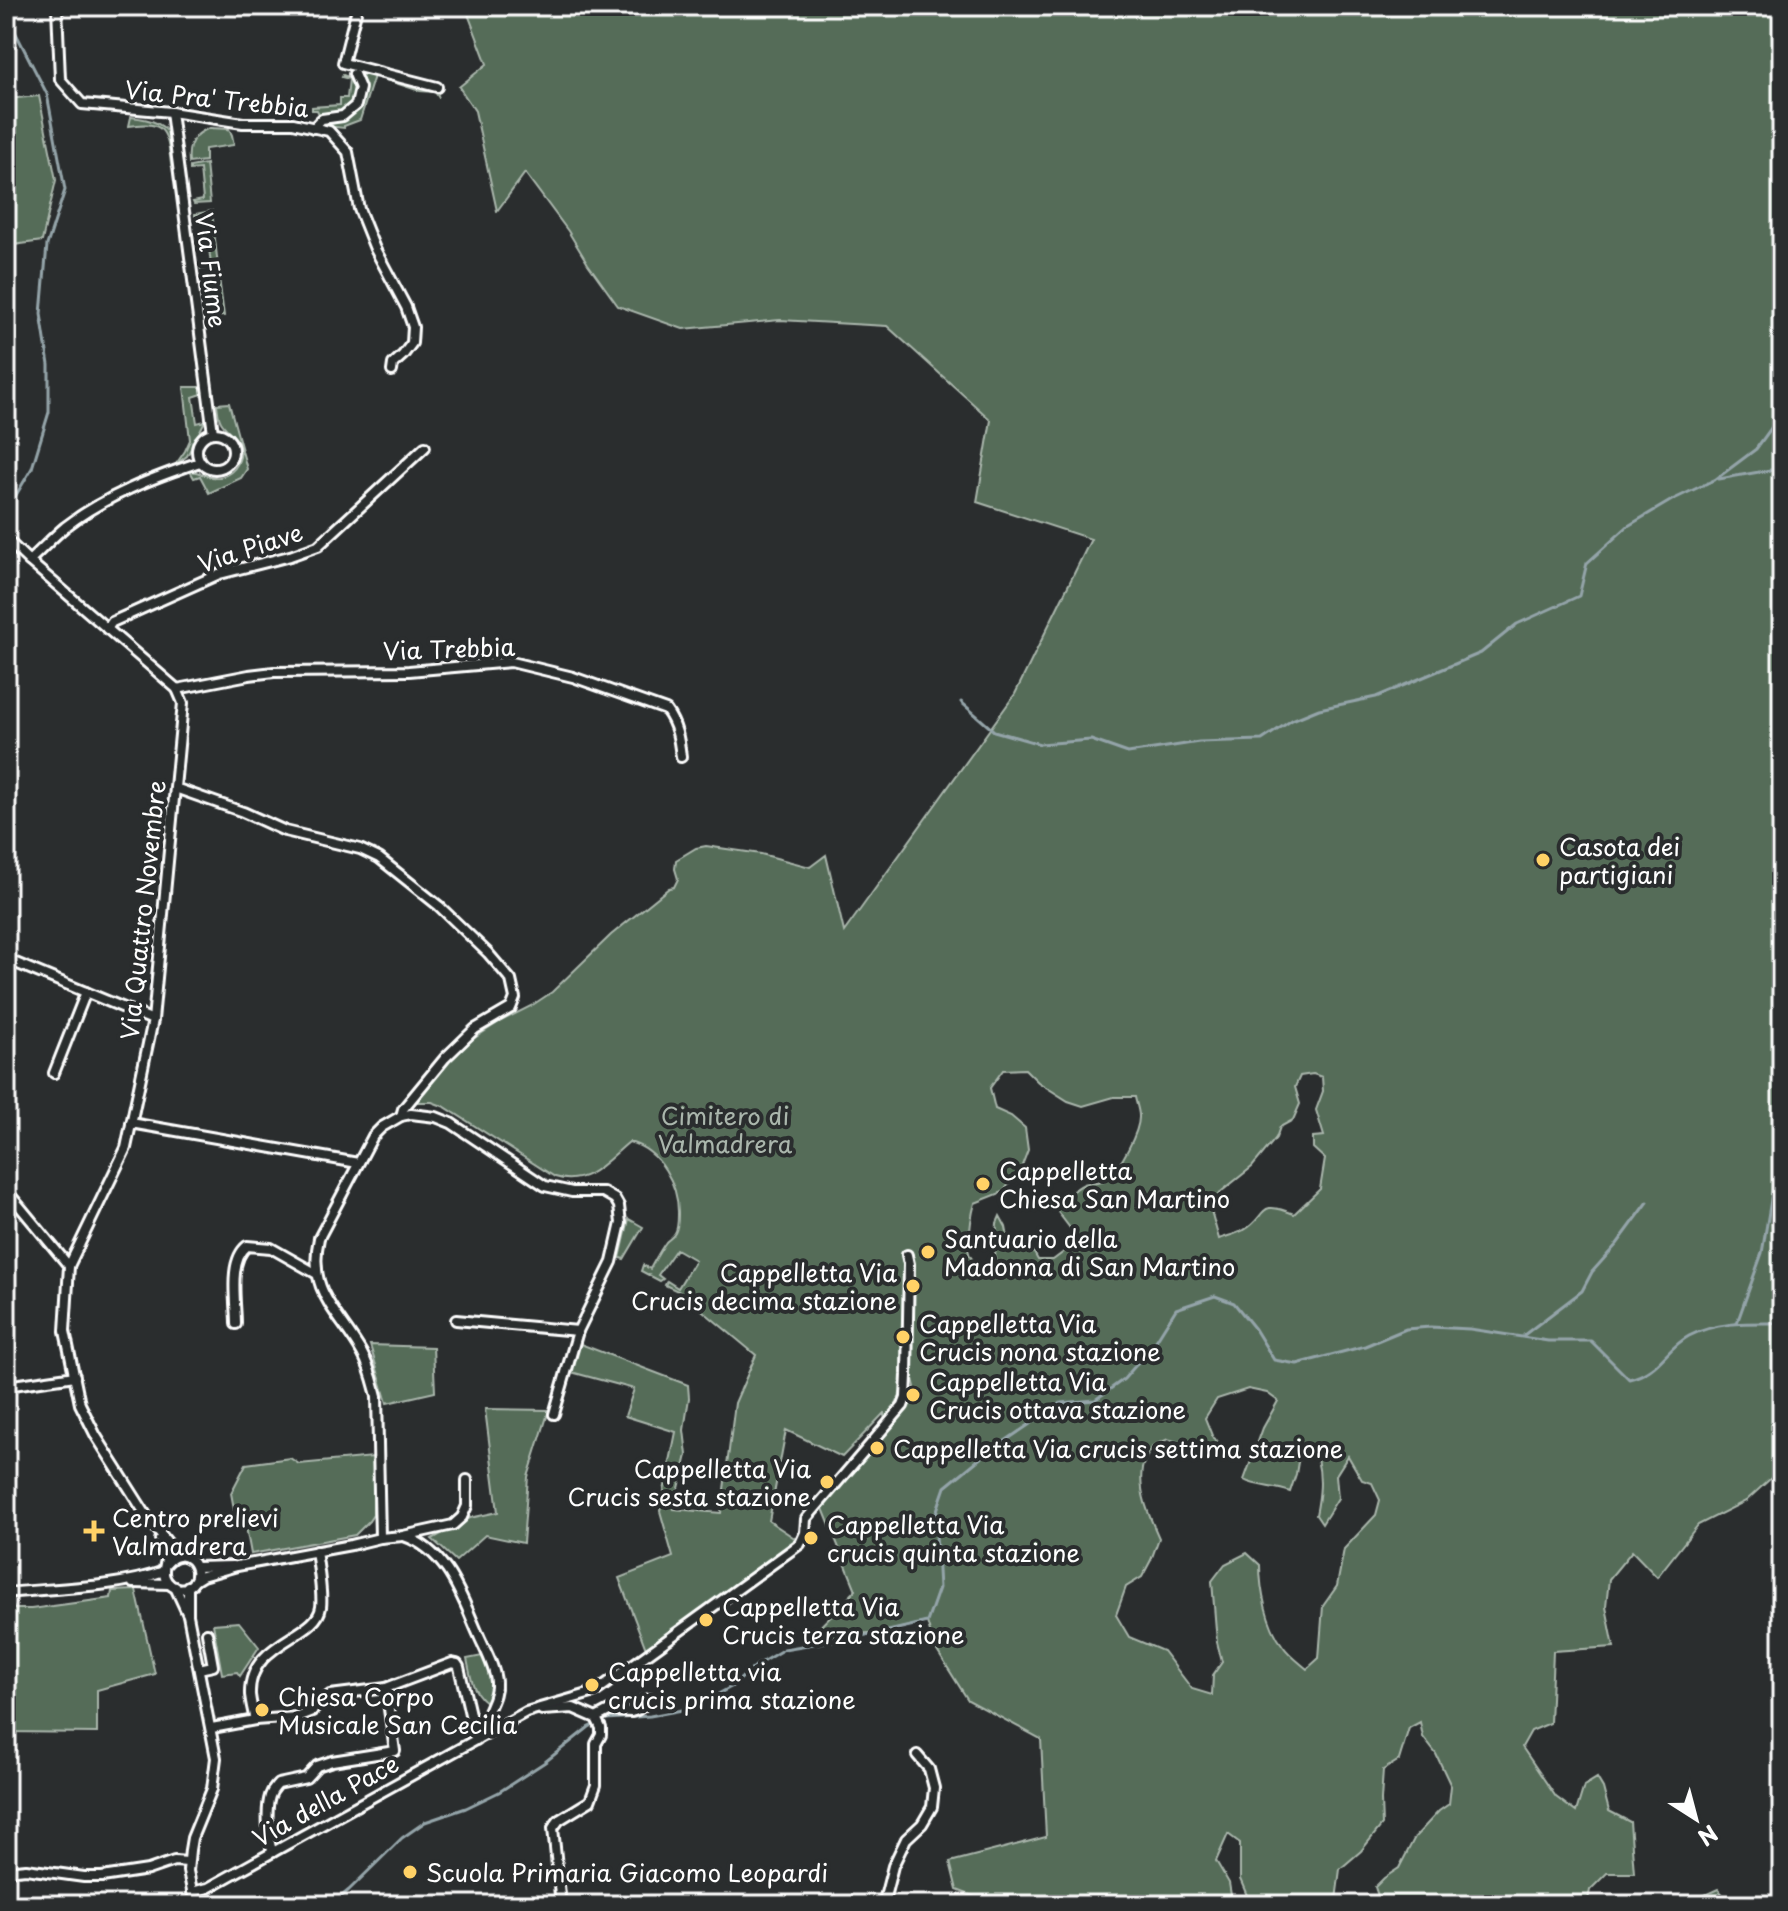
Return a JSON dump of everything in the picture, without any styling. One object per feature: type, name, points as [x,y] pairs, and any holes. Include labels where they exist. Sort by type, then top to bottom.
[{"type":"street","name":"Via Pra' Trebbia","points":[[57,6],[60,79],[82,104],[171,112],[243,123],[293,123],[329,131],[348,152],[359,209],[413,327],[412,343],[393,364],[392,371]]},
{"type":"street","points":[[355,6],[343,63],[437,87]]},
{"type":"street","points":[[313,128],[322,119],[343,116],[356,105],[360,88],[354,74]]},
{"type":"street","name":"Via Fiume","points":[[171,112],[213,433]]},
{"type":"street","points":[[213,433],[220,433],[230,440],[233,454],[226,466],[212,470],[200,462],[197,448],[200,440],[213,433]]},
{"type":"street","name":"Via Piave","points":[[107,629],[112,622],[219,574],[318,546],[425,447]]},
{"type":"street","points":[[29,561],[66,526],[109,498],[157,476],[200,462]]},
{"type":"street","points":[[8,541],[177,689]]},
{"type":"street","points":[[6,554],[8,541]]},
{"type":"street","name":"Via Trebbia","points":[[177,689],[274,672],[409,671],[511,662],[573,677],[666,710],[678,733],[681,757]]},
{"type":"street","name":"Via Quattro Novembre","points":[[165,1567],[162,1544],[80,1404],[65,1331],[69,1266],[126,1148],[153,1020],[183,703],[177,689]]},
{"type":"street","points":[[175,788],[243,812],[285,831],[360,849],[379,858],[439,906],[511,980],[515,998],[511,1008],[475,1029],[445,1058],[403,1109],[401,1116]]},
{"type":"street","points":[[6,959],[153,1020]]},
{"type":"street","points":[[54,1073],[86,992]]},
{"type":"street","points":[[380,1538],[377,1396],[372,1373],[323,1295],[315,1254],[319,1238],[373,1136],[390,1121],[411,1114],[436,1117],[451,1123],[545,1186],[572,1192],[603,1192],[619,1206],[621,1223],[612,1262],[578,1331],[554,1414]]},
{"type":"street","points":[[131,1123],[358,1163]]},
{"type":"street","points":[[6,1190],[69,1266]]},
{"type":"street","points":[[6,1205],[20,1207]]},
{"type":"street","points":[[236,1324],[235,1270],[237,1258],[247,1246],[271,1248],[317,1274]]},
{"type":"street","name":"Via della Pace","points":[[192,1892],[208,1888],[526,1712],[595,1692],[800,1544],[806,1519],[903,1406],[906,1398],[907,1255]]},
{"type":"street","points":[[456,1320],[578,1331]]},
{"type":"street","points":[[6,1386],[75,1376]]},
{"type":"street","points":[[120,1582],[172,1586],[191,1584],[202,1576],[237,1566],[453,1525],[462,1517],[467,1506],[467,1480]]},
{"type":"street","name":"Via Quattro Novembre","points":[[146,1515],[178,1556]]},
{"type":"street","points":[[425,1546],[426,1536],[432,1529]]},
{"type":"street","points":[[403,1536],[425,1546],[453,1578],[495,1678],[494,1697],[483,1720],[486,1735]]},
{"type":"street","points":[[255,1720],[250,1694],[258,1666],[267,1653],[310,1625],[321,1608],[316,1551]]},
{"type":"street","points":[[6,1593],[120,1582],[150,1576],[165,1567],[171,1558],[178,1556],[189,1558],[196,1567],[188,1615],[212,1728],[216,1773],[210,1797],[192,1838],[188,1862],[195,1905]]},
{"type":"street","points":[[196,1567],[237,1566]]},
{"type":"street","points":[[165,1567],[165,1578],[188,1615]]},
{"type":"street","points":[[199,1669],[213,1666],[207,1633]]},
{"type":"street","points":[[212,1728],[255,1720],[290,1718],[312,1711],[330,1695],[386,1688],[452,1663],[457,1664],[476,1740]]},
{"type":"street","points":[[273,1852],[269,1845],[268,1801],[275,1787],[306,1778],[317,1766],[332,1761],[395,1751],[386,1688]]},
{"type":"street","points":[[598,1722],[609,1711],[637,1710],[643,1706],[644,1700],[651,1699]]},
{"type":"street","points":[[537,1709],[571,1708],[598,1722],[601,1735],[596,1744],[596,1785],[590,1801],[559,1820],[553,1828],[561,1905]]},
{"type":"street","points":[[883,1905],[899,1852],[932,1807],[934,1788],[929,1769],[917,1755]]},
{"type":"street","points":[[6,1871],[26,1869],[102,1877],[148,1870],[174,1861],[188,1862]]},
{"type":"green space","name":"Cimitero di Valmadrera","points":[[465,6],[1782,6],[1782,1468],[1746,1501],[1698,1525],[1657,1577],[1632,1551],[1609,1579],[1606,1607],[1614,1647],[1553,1651],[1550,1723],[1531,1731],[1522,1747],[1556,1797],[1576,1812],[1584,1786],[1597,1778],[1609,1811],[1630,1822],[1634,1873],[1607,1873],[1590,1890],[1587,1905],[1381,1905],[1375,1887],[1399,1868],[1415,1837],[1449,1804],[1451,1786],[1436,1754],[1423,1737],[1420,1722],[1409,1728],[1399,1760],[1383,1770],[1382,1825],[1361,1851],[1340,1869],[1334,1905],[1251,1905],[1240,1879],[1240,1843],[1228,1834],[1216,1861],[1229,1883],[1232,1901],[1227,1905],[996,1905],[957,1890],[950,1862],[1046,1837],[1041,1739],[968,1700],[934,1646],[927,1622],[884,1632],[838,1635],[801,1646],[856,1590],[822,1506],[907,1404],[915,1387],[905,1346],[901,1344],[902,1385],[897,1403],[885,1422],[884,1413],[842,1457],[786,1430],[769,1521],[796,1539],[646,1649],[619,1578],[673,1557],[660,1511],[676,1432],[625,1416],[634,1389],[571,1372],[578,1343],[688,1385],[684,1430],[687,1455],[674,1509],[721,1513],[735,1403],[756,1355],[680,1292],[665,1285],[667,1281],[678,1288],[695,1260],[676,1249],[658,1275],[663,1279],[660,1281],[641,1271],[643,1265],[650,1269],[675,1233],[678,1222],[671,1181],[666,1170],[650,1153],[629,1142],[586,1175],[566,1179],[555,1177],[445,1107],[432,1102],[415,1102],[470,1041],[552,992],[611,935],[674,887],[678,879],[676,860],[696,848],[706,846],[761,854],[810,867],[826,855],[844,932],[1015,694],[1091,539],[977,502],[991,420],[887,326],[780,320],[683,329],[618,306],[525,173],[497,211],[475,111],[459,87],[487,64]],"holes":[[[1025,1069],[1038,1082],[1068,1101],[1083,1106],[1114,1097],[1135,1097],[1139,1116],[1133,1140],[1113,1173],[1102,1181],[1080,1186],[1054,1207],[1076,1236],[1069,1248],[1053,1260],[1038,1260],[1033,1251],[1008,1238],[1000,1216],[995,1258],[987,1274],[968,1251],[975,1203],[1003,1192],[1021,1168],[1028,1150],[1025,1128],[1011,1116],[995,1109],[990,1088],[1003,1070]],[[1313,1074],[1322,1077],[1323,1091],[1316,1110],[1324,1136],[1313,1137],[1313,1148],[1325,1159],[1320,1189],[1294,1214],[1268,1209],[1244,1230],[1219,1239],[1210,1207],[1222,1191],[1252,1167],[1276,1138],[1280,1127],[1293,1120],[1300,1104],[1295,1087],[1300,1076]],[[1248,1389],[1267,1393],[1278,1401],[1263,1428],[1244,1480],[1290,1492],[1299,1456],[1317,1459],[1320,1487],[1316,1515],[1322,1524],[1338,1498],[1336,1475],[1348,1456],[1362,1480],[1372,1483],[1380,1500],[1376,1515],[1344,1549],[1337,1586],[1323,1606],[1319,1658],[1307,1669],[1277,1638],[1263,1596],[1260,1565],[1247,1553],[1225,1564],[1212,1581],[1217,1642],[1222,1662],[1213,1675],[1212,1695],[1192,1689],[1163,1651],[1129,1637],[1116,1615],[1126,1587],[1142,1577],[1159,1538],[1143,1496],[1141,1478],[1145,1460],[1153,1446],[1168,1439],[1187,1445],[1206,1457],[1227,1449],[1213,1438],[1205,1418],[1217,1399]]]},
{"type":"green space","points":[[361,73],[436,90],[439,98],[435,92],[420,91],[374,76],[360,120],[344,128],[325,126],[326,123],[346,119],[358,108],[363,93]]},
{"type":"green space","points":[[343,75],[351,78],[355,85],[348,106],[339,111],[319,114],[317,110],[312,110],[312,107],[340,105],[340,98],[347,98],[349,79]]},
{"type":"green space","points":[[39,96],[56,180],[42,241],[6,246],[6,99]]},
{"type":"green space","points":[[131,117],[151,121],[167,131],[173,147],[171,164],[168,143],[162,130],[150,125],[129,126]]},
{"type":"green space","points":[[210,128],[229,129],[234,145],[205,149],[205,161],[189,163],[192,141]]},
{"type":"green space","points":[[206,164],[210,203],[194,204],[203,200],[200,169],[190,170],[190,167]]},
{"type":"green space","points":[[212,211],[218,267],[201,269],[211,265],[205,215],[195,214]]},
{"type":"green space","points":[[219,278],[224,316],[207,318],[217,314],[214,286],[203,285]]},
{"type":"green space","points":[[184,387],[201,387],[202,394],[193,397],[197,423],[205,421],[187,456],[176,464],[190,440]]},
{"type":"green space","points":[[229,403],[247,469],[241,478],[209,493],[200,476],[194,478],[190,471],[220,477],[238,464],[240,447],[218,413],[217,404]]},
{"type":"green space","points":[[629,1219],[643,1227],[624,1259],[620,1258]]},
{"type":"green space","points":[[370,1345],[433,1347],[435,1392],[387,1403]]},
{"type":"green space","points":[[485,1409],[549,1410],[528,1477],[523,1543],[485,1535],[456,1561],[432,1539],[470,1518],[498,1512]]},
{"type":"green space","points":[[373,1457],[373,1515],[355,1535],[251,1554],[246,1527],[237,1525],[231,1493],[246,1464],[290,1458],[299,1464]]},
{"type":"green space","points":[[136,1590],[155,1674],[97,1690],[97,1733],[6,1732],[6,1602],[12,1601],[14,1609],[31,1609],[111,1598],[112,1591]]},
{"type":"green space","points":[[239,1622],[259,1647],[240,1676],[237,1672],[222,1674],[213,1624]]},
{"type":"green space","points":[[482,1656],[495,1676],[491,1705],[476,1691],[467,1659]]},
{"type":"green space","points":[[1718,1889],[1732,1905],[1683,1905]]},
{"type":"waterway","points":[[6,14],[47,94],[65,190],[47,245],[41,314],[49,365],[49,412],[32,468],[6,512]]},
{"type":"waterway","points":[[961,702],[994,731],[1040,744],[1091,740],[1128,753],[1199,742],[1262,740],[1292,720],[1319,709],[1376,697],[1481,653],[1517,624],[1579,596],[1587,563],[1628,526],[1716,479],[1756,449],[1782,413]]},
{"type":"waterway","points":[[1719,479],[1782,468]]},
{"type":"waterway","points":[[1737,1323],[1762,1253],[1775,1176],[1782,1107]]},
{"type":"waterway","points":[[1524,1335],[1582,1291],[1592,1272],[1648,1202]]},
{"type":"waterway","points":[[331,1905],[402,1838],[425,1822],[466,1808],[499,1792],[545,1762],[589,1727],[606,1719],[650,1716],[693,1708],[731,1687],[757,1665],[784,1649],[927,1622],[939,1588],[935,1516],[945,1487],[983,1456],[1061,1403],[1095,1400],[1124,1379],[1154,1344],[1176,1309],[1215,1296],[1234,1303],[1274,1360],[1297,1364],[1365,1346],[1406,1329],[1430,1327],[1470,1329],[1548,1341],[1591,1341],[1629,1379],[1648,1371],[1681,1341],[1700,1331],[1735,1324],[1782,1323]]},
{"type":"place","name":"Casota dei partigiani","points":[[1543,860]]},
{"type":"place","name":"Cappelletta Chiesa San Martino","points":[[983,1184]]},
{"type":"place","name":"Santuario della Madonna di San Martino","points":[[928,1252]]},
{"type":"place","name":"Cappelletta Via Crucis decima stazione","points":[[913,1286]]},
{"type":"place","name":"Cappelletta Via Crucis nona stazione","points":[[903,1337]]},
{"type":"place","name":"Cappelletta Via Crucis ottava stazione","points":[[913,1395]]},
{"type":"place","name":"Cappelletta Via crucis settima stazione","points":[[877,1448]]},
{"type":"place","name":"Cappelletta Via Crucis sesta stazione","points":[[827,1482]]},
{"type":"place","name":"Centro prelievi Valmadrera","points":[[94,1531]]},
{"type":"place","name":"Cappelletta Via crucis quinta stazione","points":[[811,1538]]},
{"type":"place","name":"Cappelletta Via Crucis terza stazione","points":[[706,1620]]},
{"type":"place","name":"Cappelletta via crucis prima stazione","points":[[592,1685]]},
{"type":"place","name":"Chiesa Corpo Musicale San Cecilia","points":[[262,1710]]},
{"type":"place","name":"Scuola Primaria Giacomo Leopardi","points":[[410,1872]]}]
